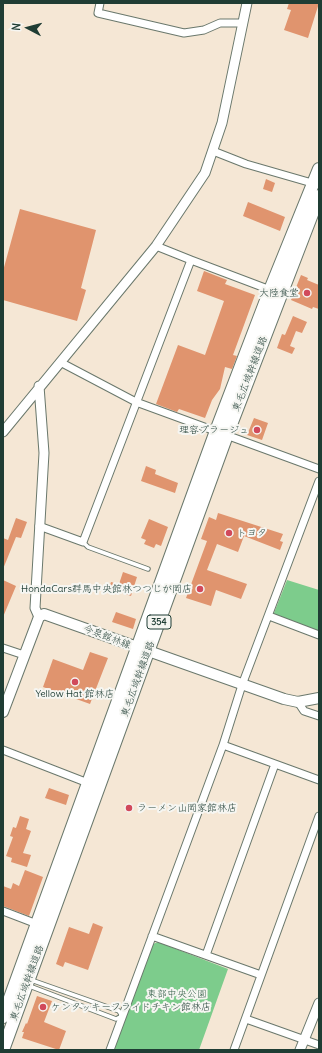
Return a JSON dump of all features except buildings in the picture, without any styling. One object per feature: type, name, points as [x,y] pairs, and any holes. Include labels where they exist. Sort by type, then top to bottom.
[{"type":"highway","name":"東毛広域幹線道路","points":[[3,1017],[136,648],[222,433],[316,185],[319,169]]},
{"type":"highway","name":"東毛広域幹線道路","points":[[275,292],[319,196]]},
{"type":"highway","name":"東毛広域幹線道路","points":[[3,1050],[148,652],[222,433]]},
{"type":"main road","name":"今泉館林線","points":[[39,617],[47,614],[136,648],[242,685],[298,702],[319,698]]},
{"type":"main road","points":[[3,712],[39,617]]},
{"type":"street","points":[[100,3],[98,13],[184,33],[204,30],[220,23],[243,23]]},
{"type":"street","points":[[3,432],[39,386],[156,246],[193,193],[214,151],[230,89],[247,3]]},
{"type":"street","points":[[214,151],[246,164],[316,185]]},
{"type":"street","points":[[156,246],[275,292]]},
{"type":"street","points":[[39,526],[83,542],[191,260]]},
{"type":"street","points":[[60,362],[136,402],[319,469]]},
{"type":"street","points":[[39,386],[44,453],[35,608],[39,617]]},
{"type":"street","points":[[110,1050],[222,745],[242,685],[319,481]]},
{"type":"street","points":[[269,616],[319,635]]},
{"type":"street","points":[[3,648],[24,655]]},
{"type":"street","points":[[298,702],[304,711],[319,716]]},
{"type":"street","points":[[222,745],[319,780]]},
{"type":"street","points":[[3,750],[88,783]]},
{"type":"street","points":[[206,956],[275,764]]},
{"type":"street","points":[[234,1050],[319,816]]},
{"type":"street","points":[[3,911],[37,924]]},
{"type":"street","points":[[152,936],[261,975]]},
{"type":"street","points":[[300,1050],[319,1003]]},
{"type":"street","points":[[246,1019],[319,1045]]},
{"type":"lane","points":[[83,542],[88,547],[148,569]]},
{"type":"lane","points":[[34,981],[119,1011],[122,1016],[116,1018],[32,987],[28,982],[34,981]]},
{"type":"green space","points":[[287,580],[319,590],[319,635],[272,618]]},
{"type":"green space","name":"東部中央公園","points":[[158,942],[228,969],[199,1050],[114,1050],[153,944]]},
{"type":"place","name":"大陸食堂","points":[[307,293]]},
{"type":"place","name":"理容プラージュ","points":[[257,430]]},
{"type":"place","name":"トヨタ","points":[[229,533]]},
{"type":"place","name":"HondaCars群馬中央館林つつじが岡店","points":[[200,589]]},
{"type":"place","name":"Yellow Hat 館林店","points":[[75,682]]},
{"type":"place","name":"ラーメン山岡家館林店","points":[[129,808]]},
{"type":"place","name":"ケンタッキーフライドチキン館林店","points":[[43,1007]]}]
